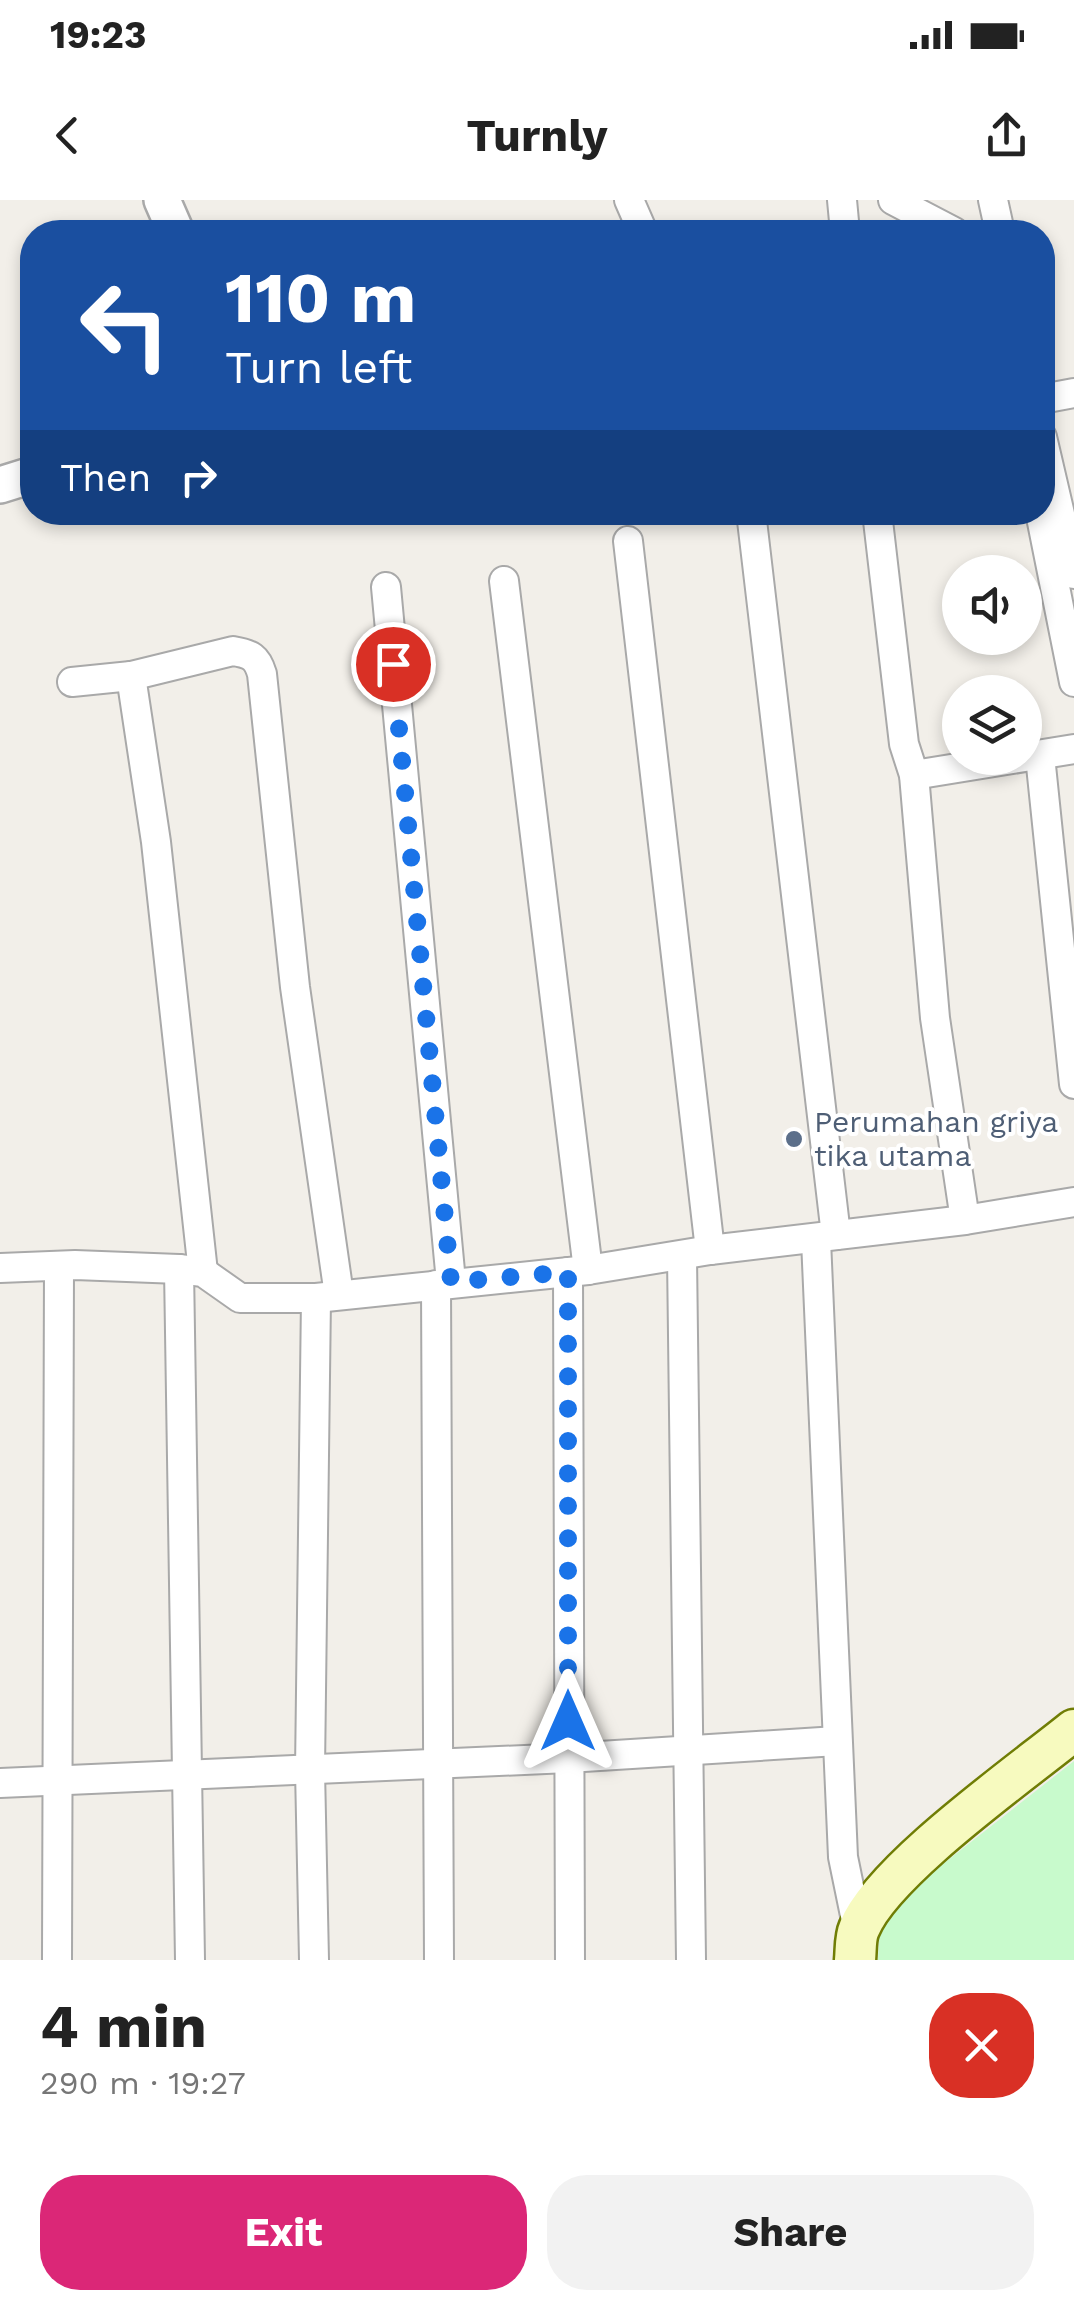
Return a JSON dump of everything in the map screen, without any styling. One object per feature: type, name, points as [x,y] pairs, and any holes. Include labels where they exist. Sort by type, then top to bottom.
[{"type":"main road","points":[[856,1945],[877,1901],[920,1855],[1074,1730]]},
{"type":"street","points":[[893,200],[931,220]]},
{"type":"street","points":[[1055,493],[1074,574]]},
{"type":"street","points":[[752,525],[826,1237],[837,1742],[843,1858],[856,1945]]},
{"type":"street","points":[[879,525],[904,744],[914,775],[935,1018],[965,1220]]},
{"type":"street","points":[[1043,525],[1074,682]]},
{"type":"street","points":[[628,542],[710,1250]]},
{"type":"street","points":[[504,581],[578,1271],[568,1758],[570,1960]]},
{"type":"street","points":[[386,587],[444,1284],[439,1960]]},
{"type":"street","points":[[72,682],[131,676],[233,651],[258,660],[262,674],[328,1296],[310,1770],[314,1960]]},
{"type":"street","points":[[131,676],[156,842],[191,1270],[190,1960]]},
{"type":"street","points":[[1042,756],[1074,749]]},
{"type":"street","points":[[914,775],[942,771]]},
{"type":"street","points":[[1042,775],[1074,1084]]},
{"type":"street","points":[[0,1268],[191,1270],[240,1298],[328,1296],[578,1271],[1074,1202]]},
{"type":"street","points":[[682,1257],[691,1960]]},
{"type":"street","points":[[57,1960],[59,1266]]},
{"type":"street","points":[[0,1783],[837,1742]]},
{"type":"green space","points":[[1074,1761],[1074,1960],[878,1960],[879,1935],[906,1893]]},
{"type":"place","name":"Perumahan griya tika utama","points":[[794,1139]]},
{"type":"route","points":[[393,664],[451,1282],[568,1272],[568,1721]]}]
